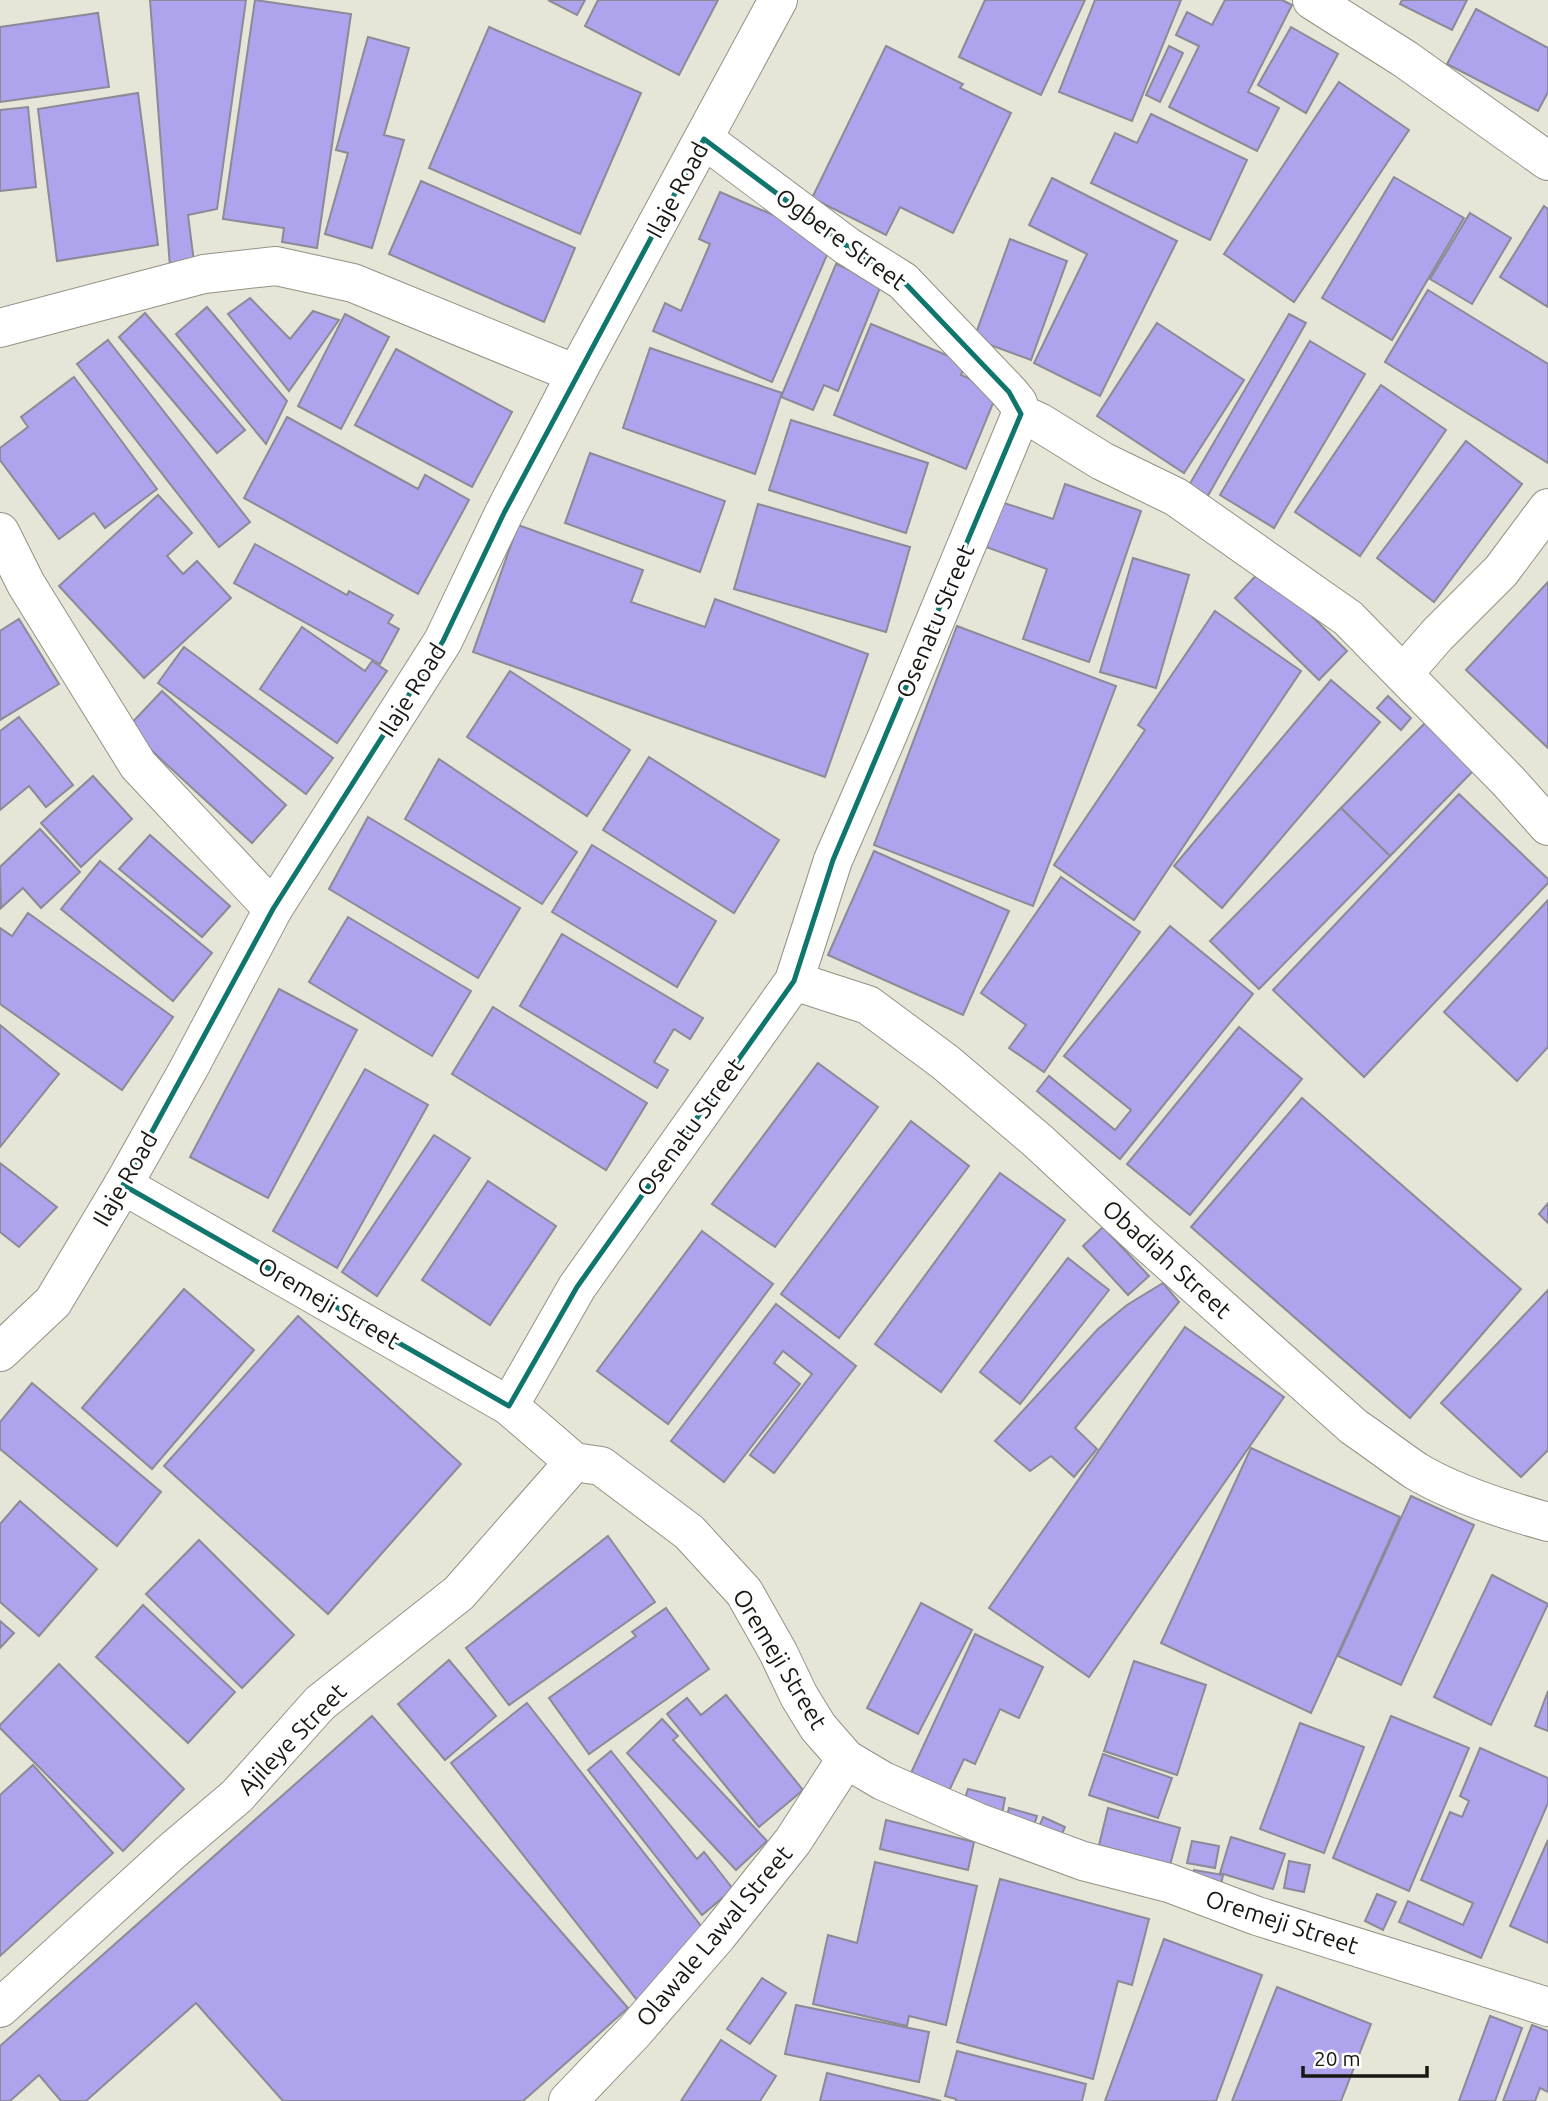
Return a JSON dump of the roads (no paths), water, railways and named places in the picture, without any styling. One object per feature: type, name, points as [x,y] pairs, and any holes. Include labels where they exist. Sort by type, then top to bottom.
[{"type":"street","name":"Ilaje Road","points":[[0,1352],[53,1302],[189,1068],[273,909],[443,641],[504,513],[576,374],[778,0]]},
{"type":"street","points":[[1312,0],[1405,59],[1548,161]]},
{"type":"street","name":"Ogbere Street","points":[[704,139],[847,246],[903,281],[1009,392],[1018,403],[1021,414]]},
{"type":"street","points":[[0,328],[204,274],[276,266],[353,283],[576,374]]},
{"type":"street","points":[[1021,414],[1039,422],[1102,461],[1176,497],[1348,618],[1509,782],[1548,827]]},
{"type":"street","name":"Osenatu Street","points":[[509,1406],[577,1287],[794,982],[833,860],[1021,414]]},
{"type":"street","points":[[1404,673],[1437,635],[1501,571],[1548,508]]},
{"type":"street","points":[[0,532],[26,584],[138,765],[273,909]]},
{"type":"street","name":"Obadiah Street","points":[[794,982],[868,1005],[945,1062],[1038,1141],[1354,1427],[1418,1472],[1495,1507],[1548,1522]]},
{"type":"street","name":"Oremeji Street","points":[[123,1185],[509,1406],[574,1462],[601,1466],[689,1532],[744,1591],[799,1696],[818,1727],[846,1759],[883,1780],[977,1822],[1083,1861],[1169,1883],[1257,1916],[1548,2007]]},
{"type":"street","name":"Ajileye Street","points":[[0,2008],[162,1860],[237,1796],[320,1703],[459,1593],[574,1462]]},
{"type":"street","name":"Olawale Lawal Street","points":[[568,2101],[634,2032],[718,1935],[793,1841],[846,1759]]}]
